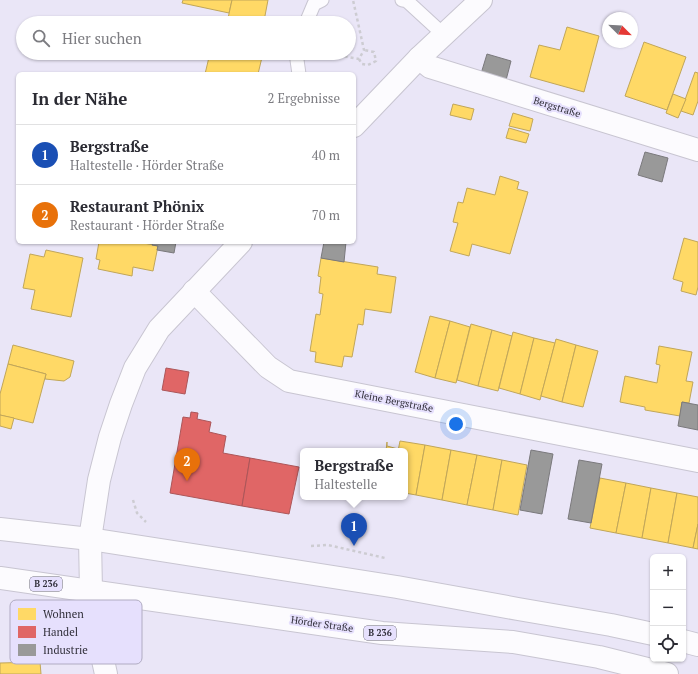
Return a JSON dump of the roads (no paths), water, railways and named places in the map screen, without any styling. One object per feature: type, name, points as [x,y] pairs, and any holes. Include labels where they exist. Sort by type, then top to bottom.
[{"type":"main road","points":[[356,124],[420,58],[481,0]]},
{"type":"main road","name":"Bergstraße","points":[[420,58],[430,67],[698,150]]},
{"type":"main road","points":[[93,600],[90,539],[99,480],[110,437],[131,380],[136,368],[159,329],[239,244]]},
{"type":"main road","name":"Kleine Bergstraße","points":[[194,291],[268,367],[290,381],[698,461]]},
{"type":"main road","points":[[0,529],[90,539],[396,587],[611,625],[650,633]]},
{"type":"main road","name":"Hörder Straße","points":[[0,578],[382,633],[513,642],[599,657],[667,674]]},
{"type":"main road","points":[[686,642],[698,645]]},
{"type":"main road","points":[[104,664],[106,674]]},
{"type":"lane","points":[[309,16],[314,4],[322,0]]},
{"type":"lane","points":[[402,0],[407,1],[444,35]]},
{"type":"lane","points":[[297,60],[299,72]]},
{"type":"place","name":"Restaurant Phönix","points":[[187,481]]},
{"type":"place","name":"Bergstraße","points":[[354,546]]}]
